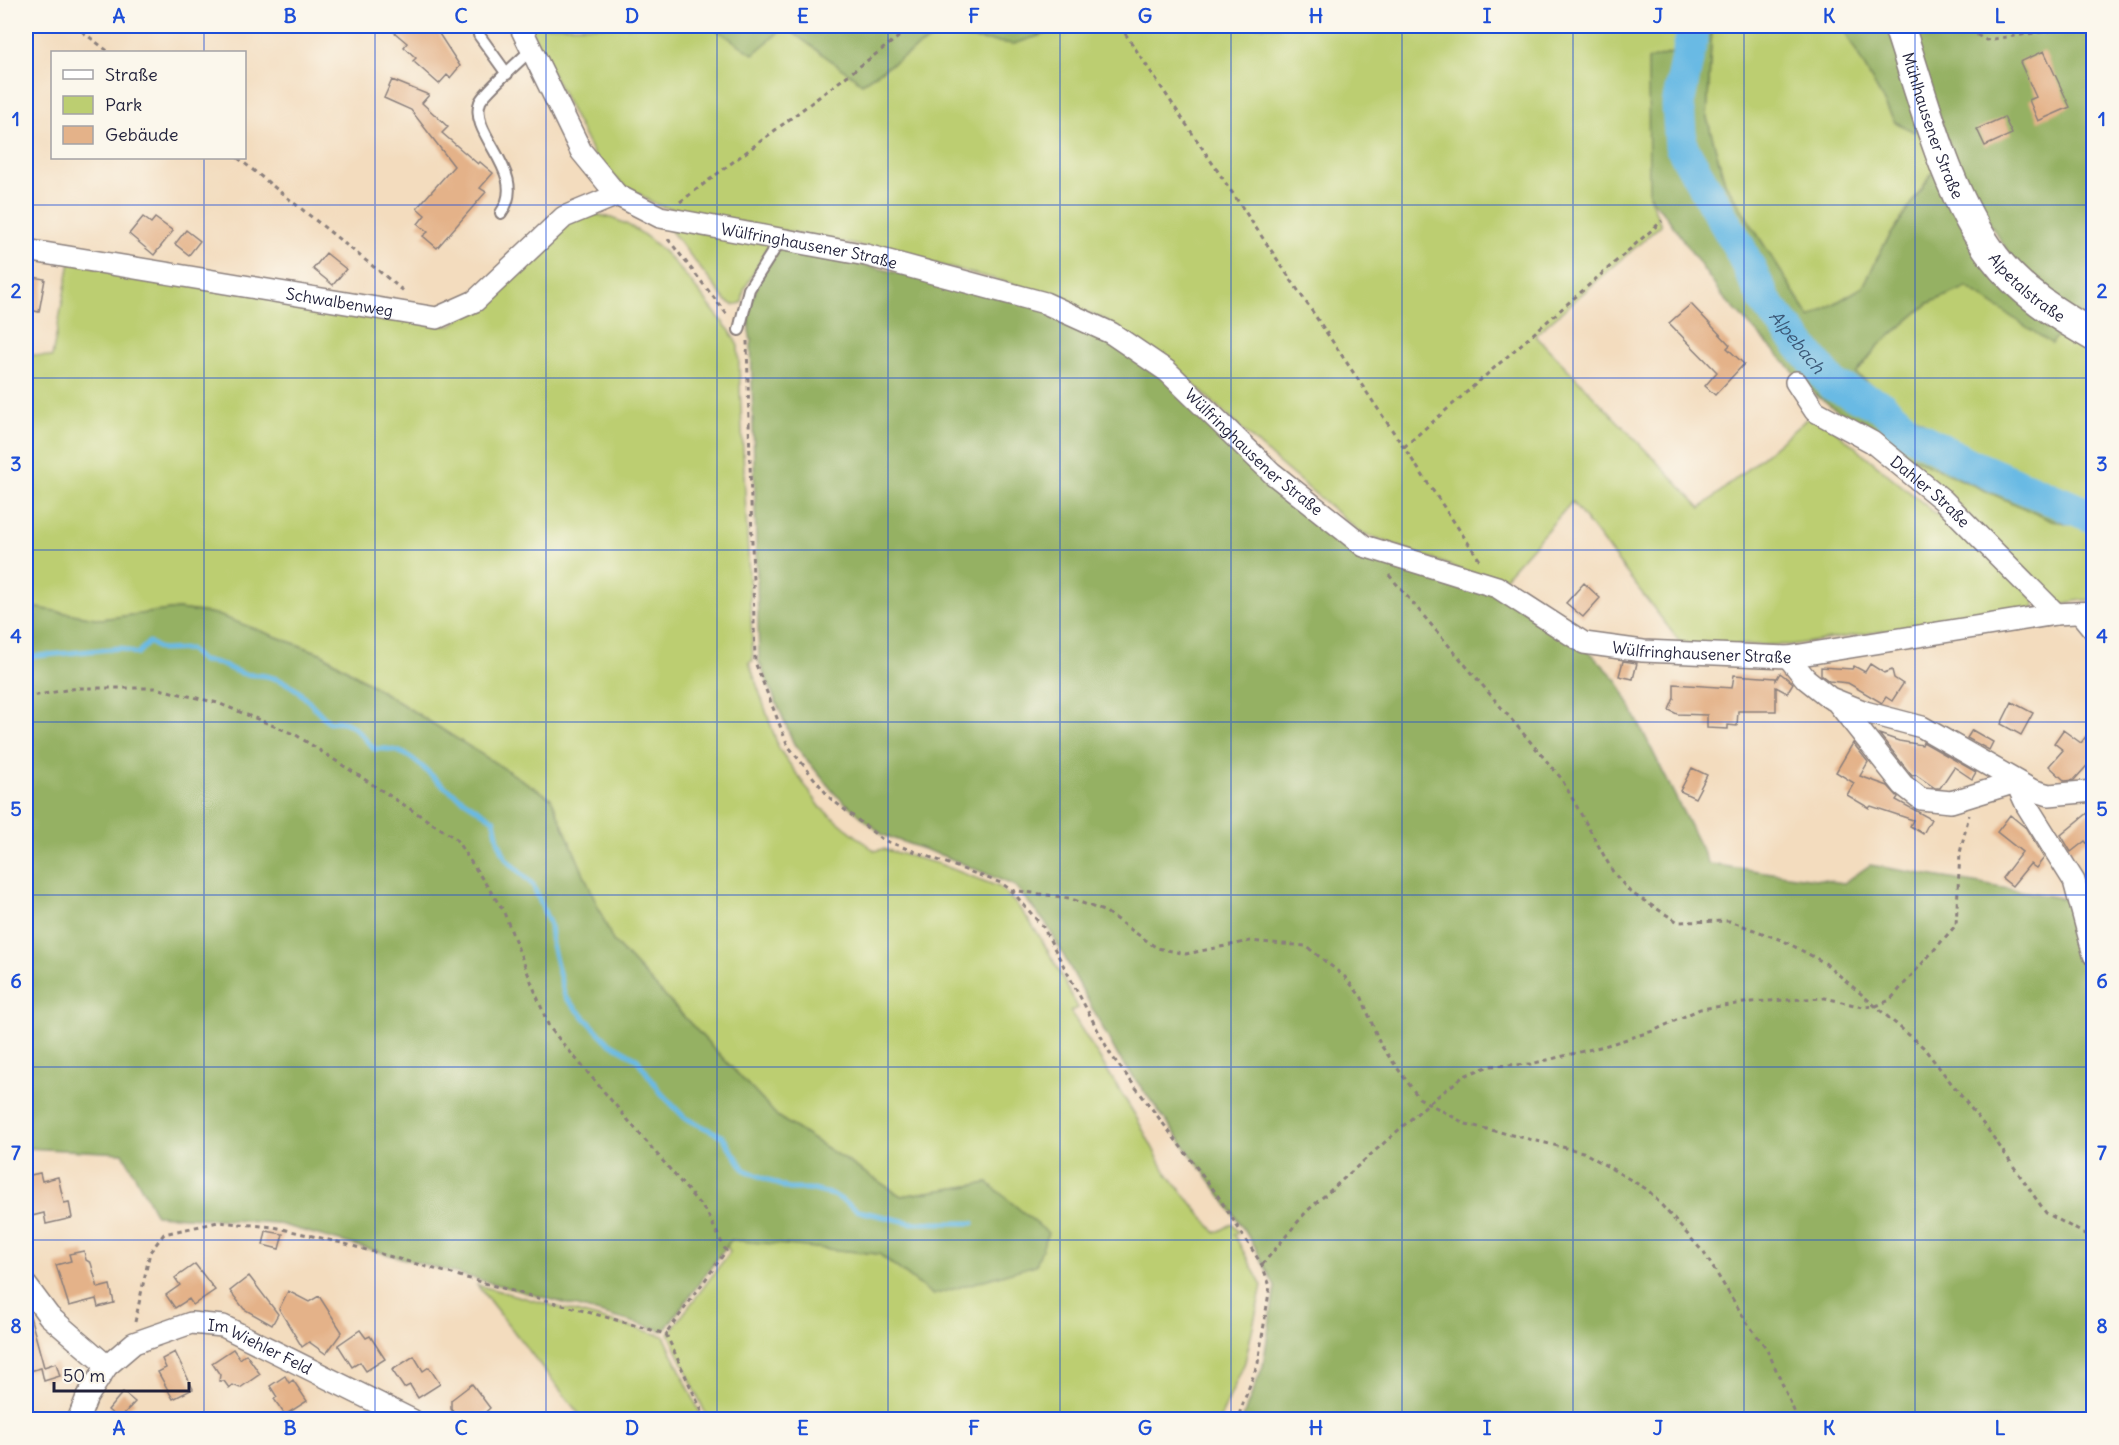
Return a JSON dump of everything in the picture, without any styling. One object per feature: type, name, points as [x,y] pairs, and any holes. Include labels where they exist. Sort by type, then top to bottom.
[{"type":"main road","name":"Mühlhausener Straße","points":[[1899,26],[1943,157],[1972,224]]},
{"type":"main road","name":"Alpetalstraße","points":[[1972,224],[1995,259],[2023,287],[2057,314],[2094,336]]},
{"type":"street","name":"Wülfringhausener Straße","points":[[520,26],[581,151],[617,195],[660,225],[782,239],[866,255],[1045,303],[1111,333],[1167,371],[1272,473],[1364,546],[1497,587],[1584,643],[1643,651],[1788,657],[2056,614],[2087,613]]},
{"type":"street","name":"Schwalbenweg","points":[[26,250],[437,318],[475,301],[564,217],[617,195]]},
{"type":"street","name":"Dahler Straße","points":[[1796,382],[1815,411],[1872,442],[1943,500],[2056,614]]},
{"type":"street","points":[[2087,613],[2094,630]]},
{"type":"street","points":[[1788,657],[1806,679],[1836,701],[1903,785],[1921,799],[1951,802],[2016,782]]},
{"type":"street","points":[[1836,701],[1922,727],[2016,782],[2049,795],[2094,791]]},
{"type":"street","points":[[2016,782],[2027,806],[2074,881],[2094,955]]},
{"type":"street","points":[[26,1285],[50,1316],[106,1366]]},
{"type":"street","name":"Im Wiehler Feld","points":[[78,1419],[87,1397],[106,1366],[134,1343],[191,1323],[223,1326],[412,1419]]},
{"type":"lane","points":[[479,35],[507,74]]},
{"type":"lane","points":[[501,213],[508,203],[507,175],[478,117],[480,100],[532,49]]},
{"type":"lane","points":[[739,330],[749,289],[782,239]]},
{"type":"path","points":[[75,26],[107,51]]},
{"type":"path","points":[[913,26],[660,225],[747,340],[755,662],[788,746],[830,798],[883,840],[1001,883],[1011,890],[1043,927],[1111,1055],[1216,1193],[1262,1265],[1270,1286],[1260,1352],[1237,1419]]},
{"type":"path","points":[[1120,26],[1497,587]]},
{"type":"path","points":[[1163,26],[1187,26]]},
{"type":"path","points":[[1961,26],[1986,40],[2049,31],[2058,26]]},
{"type":"path","points":[[239,159],[410,296]]},
{"type":"path","points":[[1404,447],[1662,221]]},
{"type":"path","points":[[1387,573],[1561,778],[1613,872],[1630,892],[1678,922],[1730,921],[1784,941],[1826,963],[1923,1047],[1991,1134],[2046,1213],[2094,1239]]},
{"type":"path","points":[[26,697],[78,688],[156,688],[218,703],[296,735],[455,838],[503,910],[549,1027],[707,1213],[726,1251],[666,1334]]},
{"type":"path","points":[[1262,1265],[1306,1212],[1429,1103],[1464,1076],[1489,1066],[1531,1064],[1604,1046],[1653,1031],[1700,1009],[1752,1002],[1826,998],[1863,1007],[1876,1006],[1890,1000],[1956,925],[1960,853],[1973,797]]},
{"type":"path","points":[[1011,890],[1069,898],[1106,912],[1157,948],[1186,954],[1250,941],[1306,946],[1345,977],[1362,998],[1380,1044],[1419,1098],[1466,1124],[1583,1152],[1648,1190],[1704,1253],[1748,1324],[1767,1349],[1797,1419]]},
{"type":"path","points":[[134,1343],[135,1324],[150,1252],[164,1234],[218,1222],[274,1227],[342,1243],[666,1334],[706,1419]]},
{"type":"green space","points":[[528,26],[1676,26],[1678,51],[1649,196],[1661,225],[1535,335],[1701,508],[1814,413],[2036,597],[2033,609],[1791,645],[1682,645],[1572,502],[1499,584],[1360,532],[1274,459],[1188,379],[1104,319],[1010,283],[875,249],[659,206],[625,186],[598,163]]},
{"type":"green space","points":[[711,26],[1063,26],[1063,28],[1014,44],[937,35],[862,83],[785,27],[753,54]]},
{"type":"green space","points":[[1676,26],[1712,26],[1707,118],[1725,183],[1810,318],[1863,287],[1884,245],[1937,166],[2061,328],[2052,344],[1967,287],[1929,303],[1877,347],[1856,374],[1950,441],[2084,501],[2082,526],[2050,520],[1889,447],[1817,396],[1722,296],[1667,217],[1649,196],[1648,60],[1678,51]]},
{"type":"green space","points":[[1712,26],[1842,26],[1895,122],[1922,117],[1937,166],[1884,245],[1863,287],[1810,318],[1725,183],[1707,118]]},
{"type":"green space","points":[[1842,26],[1887,26],[1922,117],[1914,132],[1895,122]]},
{"type":"green space","points":[[1909,26],[2093,26],[2093,326],[2026,279],[1961,180]]},
{"type":"green space","points":[[590,214],[613,218],[652,241],[686,276],[730,331],[738,346],[753,661],[749,662],[779,749],[821,808],[875,851],[883,849],[939,864],[999,887],[1012,900],[1044,944],[1078,1008],[1070,1011],[1135,1115],[1165,1171],[1216,1233],[1232,1224],[1239,1233],[1234,1234],[1262,1286],[1245,1362],[1220,1419],[708,1419],[669,1333],[730,1252],[727,1246],[731,1239],[879,1254],[933,1295],[988,1183],[901,1196],[778,1117],[613,941],[550,798],[323,654],[215,614],[178,609],[101,619],[26,606],[26,354],[52,357],[70,262],[427,324],[451,326],[567,222]]},
{"type":"green space","points":[[668,227],[770,243],[744,290],[742,303],[733,305],[726,301]]},
{"type":"green space","points":[[782,245],[1047,309],[1163,374],[1361,548],[1496,589],[1584,646],[1617,680],[1709,864],[1844,883],[1870,865],[2078,901],[2094,961],[2093,1419],[1242,1419],[1263,1366],[1275,1287],[1254,1245],[1220,1194],[1118,1056],[1047,925],[1015,886],[949,858],[883,835],[835,794],[794,744],[759,662],[749,315],[761,278]]},
{"type":"green space","points":[[1967,287],[2052,343],[2061,328],[2093,347],[2093,600],[2057,605],[1889,447],[2084,501],[1950,441],[1856,374],[1877,347],[1929,303]]},
{"type":"green space","points":[[26,606],[101,619],[178,609],[215,614],[322,654],[551,798],[613,941],[778,1117],[901,1196],[988,1183],[1048,1233],[1036,1265],[933,1295],[879,1254],[731,1240],[664,1331],[275,1223],[156,1215],[123,1153],[26,1148]]},
{"type":"green space","points":[[477,1285],[664,1336],[703,1419],[583,1419]]},
{"type":"building","points":[[387,26],[434,26],[460,66],[450,78],[447,75],[439,84],[413,61],[416,58],[404,47],[407,43]]},
{"type":"building","points":[[2044,51],[2070,107],[2038,121],[2029,100],[2036,97],[2020,62]]},
{"type":"building","points":[[392,80],[429,95],[422,103],[448,127],[442,133],[478,164],[480,162],[493,173],[480,188],[486,192],[437,248],[423,236],[428,232],[418,224],[425,215],[417,208],[454,166],[411,110],[384,98]]},
{"type":"building","points":[[2004,117],[2012,134],[1985,146],[1977,129]]},
{"type":"building","points":[[143,217],[151,223],[155,218],[173,231],[154,255],[129,234]]},
{"type":"building","points":[[186,230],[200,241],[189,255],[175,244]]},
{"type":"building","points":[[326,253],[346,269],[333,285],[313,269]]},
{"type":"building","points":[[26,276],[45,279],[39,312],[26,309]]},
{"type":"building","points":[[1691,304],[1730,345],[1727,348],[1744,364],[1715,395],[1705,386],[1717,372],[1669,323]]},
{"type":"building","points":[[1584,583],[1600,598],[1583,617],[1566,603]]},
{"type":"building","points":[[1623,661],[1637,663],[1633,679],[1619,676]]},
{"type":"building","points":[[1870,664],[1884,673],[1892,670],[1894,678],[1903,684],[1892,701],[1886,697],[1882,703],[1848,683],[1829,681],[1821,675],[1821,667],[1852,669],[1854,666],[1865,672]]},
{"type":"building","points":[[1780,673],[1793,683],[1787,693],[1776,687],[1776,711],[1738,711],[1737,726],[1728,725],[1728,729],[1707,728],[1707,715],[1677,714],[1669,710],[1674,698],[1674,684],[1732,688],[1734,675],[1776,678],[1776,680]]},
{"type":"building","points":[[2012,702],[2033,713],[2021,735],[2001,724]]},
{"type":"building","points":[[2094,726],[2094,758],[2074,780],[2065,781],[2049,766],[2063,750],[2054,743],[2063,730],[2081,743]]},
{"type":"building","points":[[1972,730],[1993,742],[1989,750],[1967,738]]},
{"type":"building","points":[[1879,734],[1899,741],[1922,745],[1923,742],[1976,772],[1972,779],[1954,767],[1940,788],[1935,788],[1916,775],[1912,776]]},
{"type":"building","points":[[1853,743],[1868,762],[1860,776],[1888,786],[1898,797],[1896,800],[1931,819],[1923,834],[1910,826],[1913,820],[1871,806],[1869,808],[1847,795],[1854,783],[1836,772]]},
{"type":"building","points":[[1692,768],[1707,775],[1695,798],[1680,791]]},
{"type":"building","points":[[2094,808],[2094,851],[2085,841],[2071,852],[2061,835]]},
{"type":"building","points":[[2010,815],[2026,828],[2044,858],[2036,868],[2030,864],[2012,886],[2002,878],[2022,852],[1997,832]]},
{"type":"building","points":[[40,1173],[42,1181],[58,1177],[64,1203],[69,1202],[72,1218],[46,1224],[44,1213],[28,1217],[26,1176]]},
{"type":"building","points":[[266,1231],[283,1234],[279,1249],[263,1245]]},
{"type":"building","points":[[84,1251],[86,1260],[91,1263],[98,1288],[110,1285],[114,1303],[98,1307],[96,1299],[69,1306],[56,1265],[71,1261],[69,1254]]},
{"type":"building","points":[[195,1264],[215,1290],[193,1305],[189,1299],[175,1308],[166,1295],[180,1285],[175,1278]]},
{"type":"building","points":[[249,1276],[278,1314],[272,1325],[244,1309],[230,1291]]},
{"type":"building","points":[[288,1291],[309,1302],[319,1296],[342,1332],[326,1354],[309,1342],[302,1347],[279,1309]]},
{"type":"building","points":[[30,1316],[44,1367],[56,1363],[60,1376],[44,1381],[41,1368],[26,1372],[26,1317]]},
{"type":"building","points":[[360,1330],[366,1338],[370,1336],[385,1359],[366,1371],[360,1362],[352,1367],[338,1345]]},
{"type":"building","points":[[233,1349],[240,1359],[246,1354],[260,1374],[240,1388],[233,1385],[229,1388],[224,1381],[219,1381],[220,1375],[212,1363]]},
{"type":"building","points":[[175,1352],[193,1389],[173,1399],[158,1372],[166,1368],[162,1359]]},
{"type":"building","points":[[414,1356],[423,1371],[429,1367],[440,1384],[418,1398],[410,1385],[404,1388],[392,1370]]},
{"type":"building","points":[[285,1376],[289,1383],[293,1380],[307,1401],[285,1415],[274,1399],[277,1397],[270,1386]]},
{"type":"building","points":[[472,1384],[490,1408],[478,1419],[459,1419],[451,1409],[451,1400]]},
{"type":"building","points":[[123,1392],[135,1402],[119,1419],[108,1410]]},
{"type":"waterway","name":"Alpebach","points":[[1694,26],[1678,105],[1681,146],[1739,247],[1766,303],[1833,385],[1881,406],[1910,433],[1973,466],[2094,517]]},
{"type":"waterway","points":[[26,657],[121,648],[137,654],[149,642],[161,650],[189,649],[202,661],[219,663],[244,674],[270,677],[288,684],[329,722],[349,724],[374,749],[386,749],[405,754],[444,786],[494,820],[498,840],[506,859],[533,885],[550,925],[552,945],[565,997],[608,1042],[636,1058],[662,1094],[685,1118],[722,1136],[745,1170],[789,1189],[809,1189],[834,1195],[859,1211],[912,1223],[973,1223]]}]
